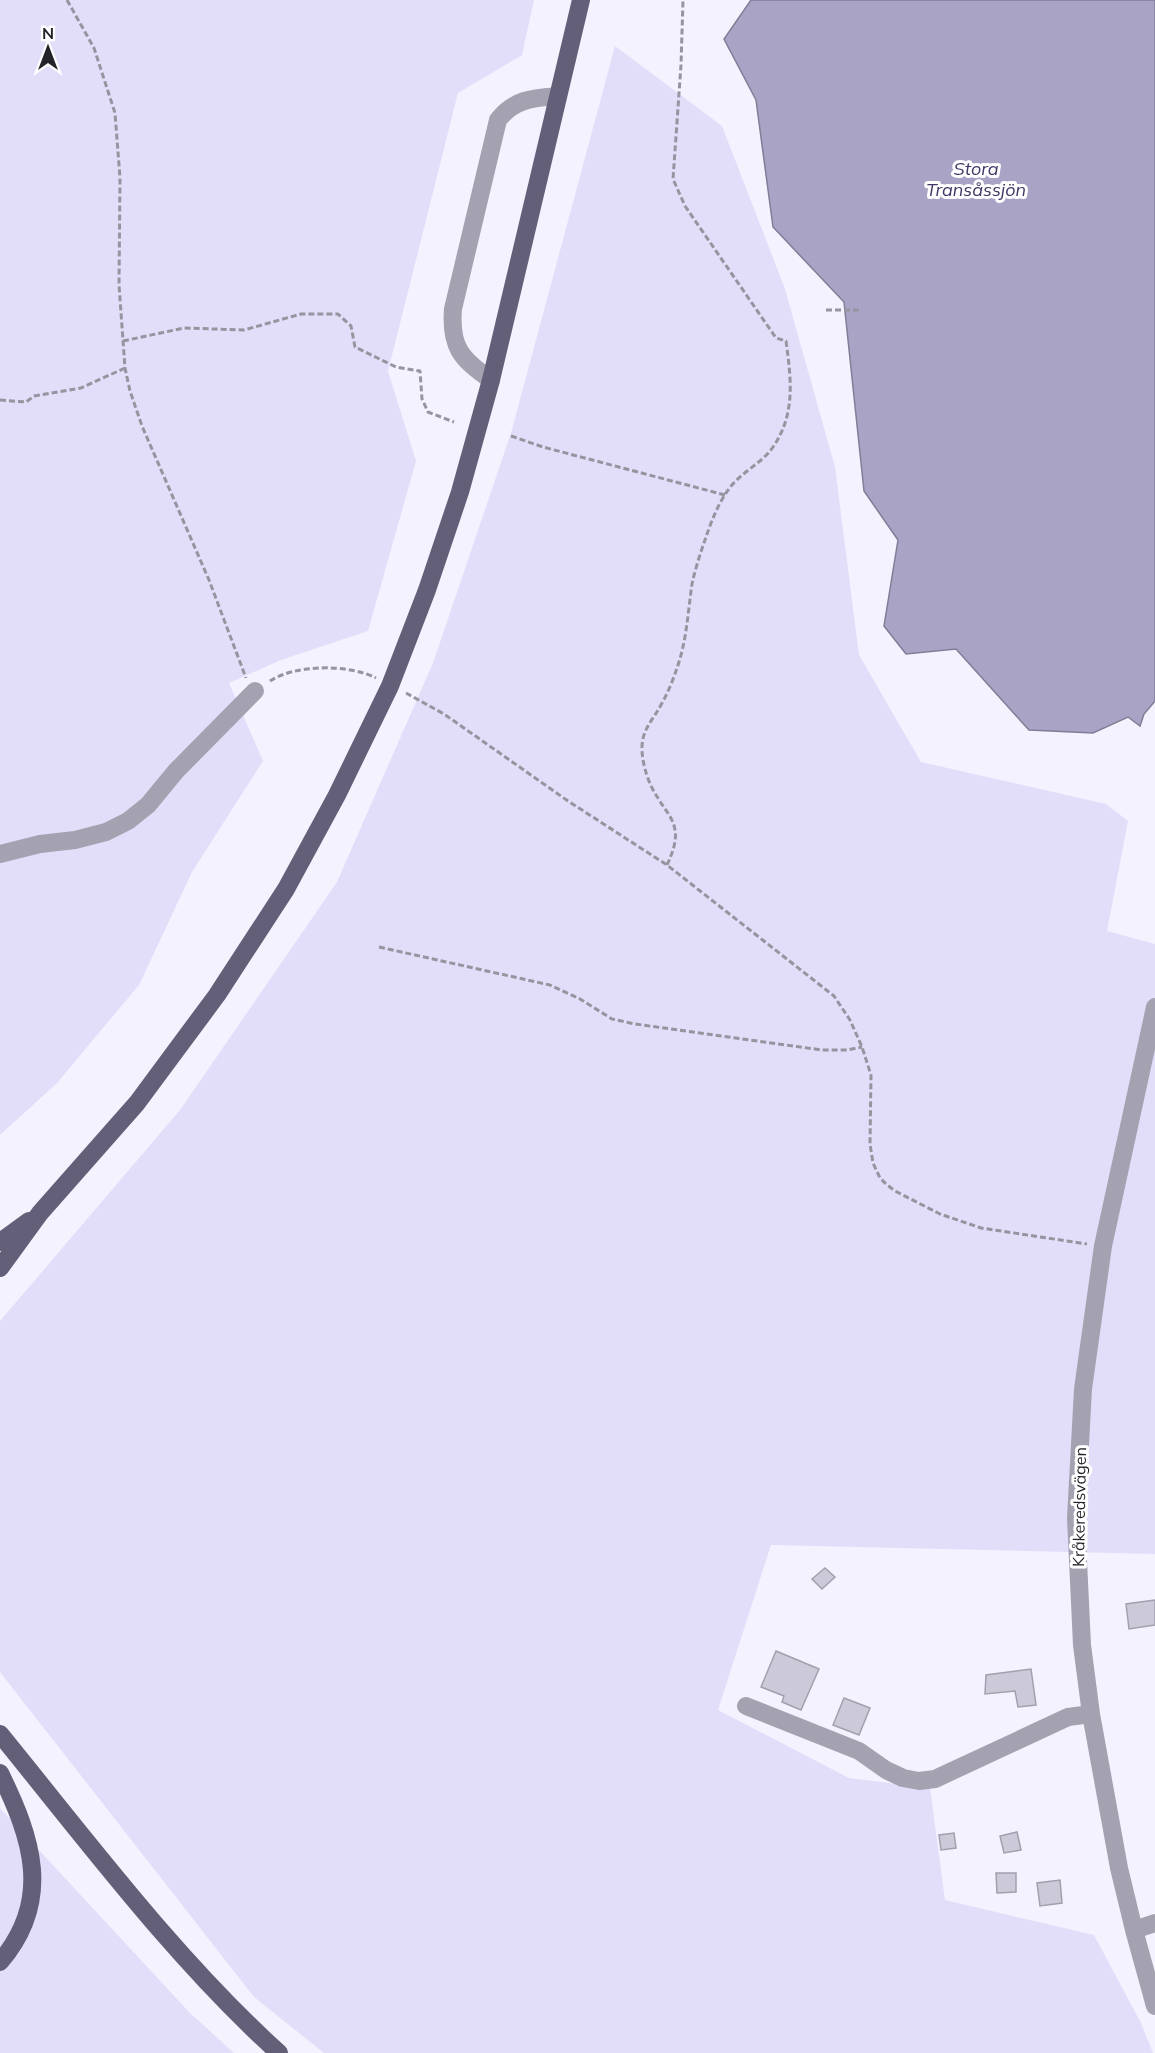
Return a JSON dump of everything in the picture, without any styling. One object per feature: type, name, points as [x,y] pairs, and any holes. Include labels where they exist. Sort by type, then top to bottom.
[{"type":"main road","points":[[0,1268],[40,1213],[137,1103],[217,995],[286,889],[337,795],[390,686],[427,590],[460,492],[490,381],[581,0]]},
{"type":"main road","points":[[0,1242],[40,1213]]},
{"type":"main road","points":[[0,1734],[196,1971],[242,2020],[279,2053]]},
{"type":"main road","points":[[0,1773],[26,1833],[32,1858],[33,1881],[30,1905],[21,1929],[8,1953],[0,1962]]},
{"type":"street","points":[[490,381],[473,368],[455,342],[451,328],[453,309],[498,120],[506,109],[518,102],[558,96]]},
{"type":"street","points":[[0,854],[106,832],[128,821],[148,805],[176,771],[255,691]]},
{"type":"street","name":"Kråkeredsvägen","points":[[1155,1007],[1103,1246],[1083,1389],[1076,1518],[1082,1645],[1091,1714],[1119,1868],[1155,2006]]},
{"type":"street","points":[[746,1706],[860,1751],[886,1770],[903,1778],[919,1781],[935,1779],[1068,1717],[1091,1714]]},
{"type":"street","points":[[1134,1930],[1155,1923]]},
{"type":"path","points":[[67,0],[94,48],[115,113],[120,178],[119,285],[125,368],[130,391],[142,426],[209,580],[248,683],[255,691]]},
{"type":"path","points":[[668,865],[674,846],[675,830],[670,814],[657,797],[647,777],[642,752],[643,732],[662,703],[679,664],[687,632],[693,583],[705,540],[724,495],[738,478],[772,449],[782,433],[789,408],[791,378],[786,341],[776,338],[769,329],[685,206],[673,179],[683,0]]},
{"type":"path","points":[[826,310],[860,310]]},
{"type":"path","points":[[123,341],[183,328],[244,330],[300,314],[338,314],[351,326],[355,346],[396,367],[420,371],[422,399],[428,412],[454,422]]},
{"type":"path","points":[[0,400],[26,402],[34,396],[81,388],[125,368]]},
{"type":"path","points":[[511,436],[543,447],[724,495]]},
{"type":"path","points":[[275,678],[318,667],[337,668],[373,676],[444,714],[568,801],[668,865],[834,996],[850,1020],[871,1075],[870,1144],[873,1162],[880,1178],[895,1191],[940,1214],[981,1228],[1103,1246]]},
{"type":"path","points":[[380,947],[550,985],[580,999],[612,1019],[623,1022],[822,1050],[847,1050],[862,1047]]},
{"type":"shaded area","points":[[0,0],[534,0],[522,55],[458,93],[388,371],[416,461],[368,631],[281,660],[229,683],[263,761],[192,872],[139,985],[57,1083],[0,1135]]},
{"type":"shaded area","points":[[615,46],[722,126],[785,289],[835,467],[859,655],[921,762],[1106,804],[1128,821],[1107,931],[1155,944],[1155,1554],[771,1545],[718,1710],[849,1778],[930,1788],[945,1900],[1094,1935],[1141,2023],[1153,2053],[324,2053],[254,1997],[0,1672],[0,1321],[180,1110],[337,882],[433,663],[511,433]]},
{"type":"shaded area","points":[[0,1808],[190,2013],[234,2053],[0,2053]]},
{"type":"water","name":"Stora Transåssjön","points":[[751,0],[1155,0],[1155,701],[1144,714],[1140,726],[1128,717],[1093,733],[1029,730],[956,649],[906,654],[884,626],[898,540],[864,491],[844,302],[773,227],[756,100],[724,39]]},
{"type":"building","points":[[825,1568],[835,1577],[822,1589],[812,1579]]},
{"type":"building","points":[[1155,1600],[1155,1625],[1129,1629],[1126,1604]]},
{"type":"building","points":[[776,1651],[819,1669],[801,1710],[782,1702],[784,1696],[761,1687]]},
{"type":"building","points":[[1031,1669],[1036,1705],[1018,1707],[1015,1691],[985,1694],[986,1675]]},
{"type":"building","points":[[844,1698],[870,1708],[859,1735],[833,1725]]},
{"type":"building","points":[[1017,1832],[1021,1850],[1004,1853],[1000,1836]]},
{"type":"building","points":[[954,1833],[956,1848],[941,1850],[939,1835]]},
{"type":"building","points":[[996,1873],[1016,1873],[1016,1892],[997,1893]]},
{"type":"building","points":[[1060,1880],[1062,1903],[1040,1906],[1037,1883]]}]
